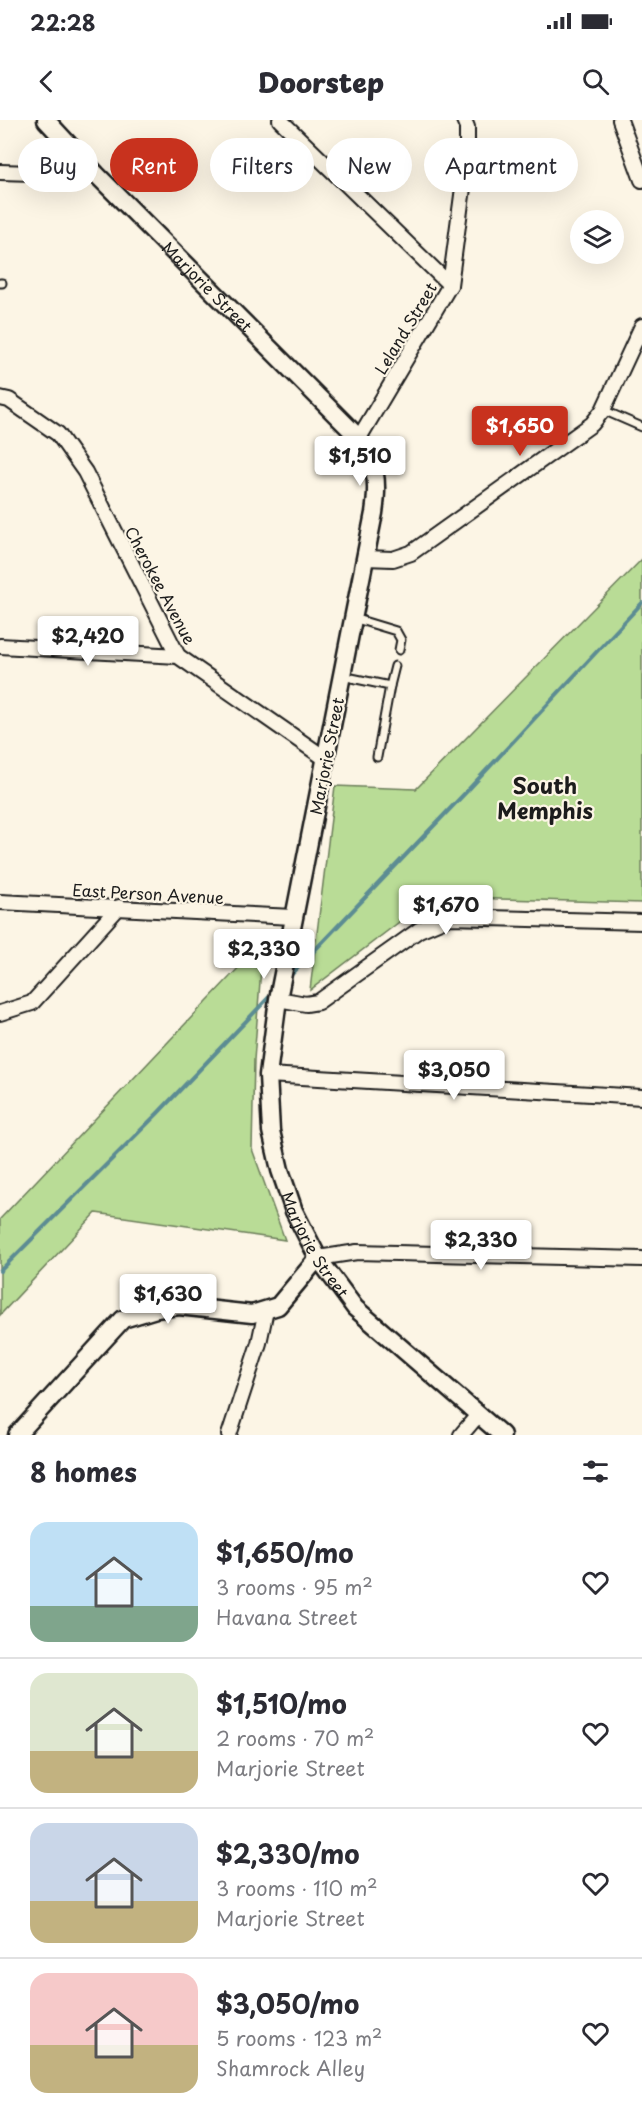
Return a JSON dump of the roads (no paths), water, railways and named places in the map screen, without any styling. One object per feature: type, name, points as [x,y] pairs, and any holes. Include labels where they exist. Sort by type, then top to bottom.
[{"type":"street","name":"Marjorie Street","points":[[46,120],[63,138]]},
{"type":"street","points":[[280,120],[450,285]]},
{"type":"street","name":"Leland Street","points":[[359,438],[450,285],[467,158],[467,127],[464,120]]},
{"type":"street","points":[[620,120],[642,180]]},
{"type":"street","points":[[0,172],[18,173]]},
{"type":"street","name":"Marjorie Street","points":[[98,176],[359,438],[369,455],[378,482],[374,513],[278,999],[268,1075],[271,1131],[280,1170],[294,1211],[318,1258],[355,1308],[502,1435]]},
{"type":"street","points":[[365,558],[393,559],[411,553],[584,430],[597,419],[603,410],[642,326]]},
{"type":"street","name":"Cherokee Avenue","points":[[0,398],[9,400],[58,434],[85,472],[178,656],[326,759]]},
{"type":"street","points":[[0,646],[178,656]]},
{"type":"street","name":"East Person Avenue","points":[[0,902],[293,917]]},
{"type":"street","points":[[0,1013],[32,1003],[119,907]]},
{"type":"street","points":[[278,999],[306,1004],[318,1002],[419,930],[450,917],[642,922]]},
{"type":"street","points":[[268,1075],[642,1096]]},
{"type":"street","points":[[17,1435],[123,1319],[156,1309],[179,1306],[252,1314],[266,1310],[278,1306],[318,1258],[357,1252],[641,1261]]},
{"type":"street","points":[[230,1435],[259,1343],[266,1310]]},
{"type":"street","points":[[461,1435],[478,1415]]},
{"type":"lane","points":[[603,410],[642,427]]},
{"type":"lane","points":[[353,618],[396,631],[401,640],[399,650]]},
{"type":"lane","points":[[376,757],[395,666]]},
{"type":"lane","points":[[342,676],[390,686]]},
{"type":"waterway","points":[[289,977],[468,790],[642,603]]},
{"type":"waterway","points":[[0,1271],[158,1113],[273,993]]},
{"type":"district","name":"South Memphis","points":[[545,796]]}]
